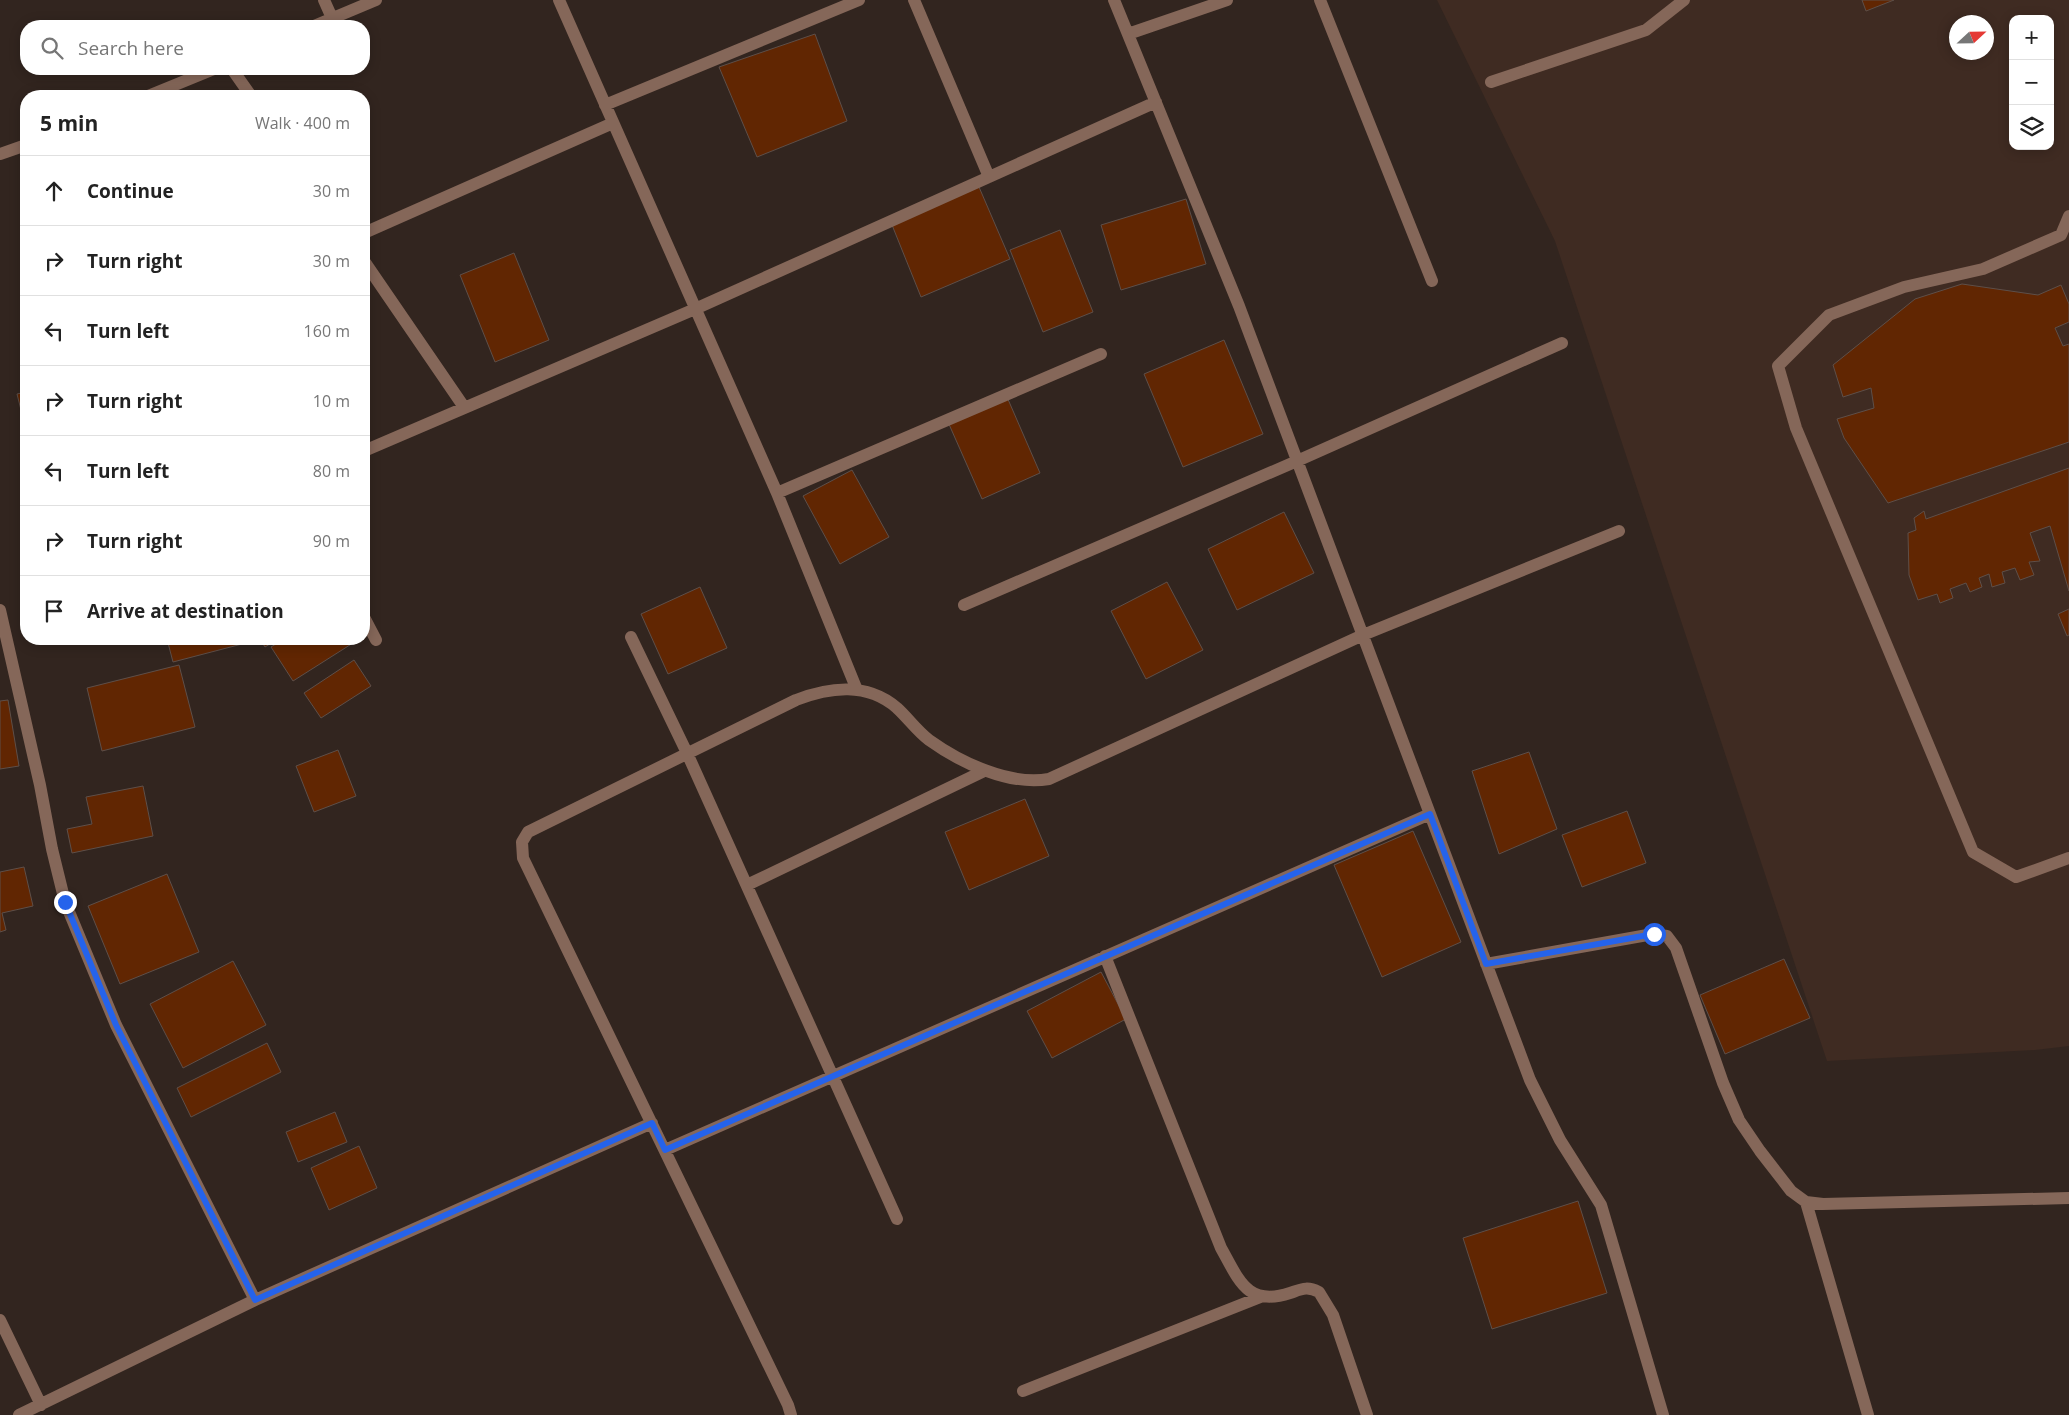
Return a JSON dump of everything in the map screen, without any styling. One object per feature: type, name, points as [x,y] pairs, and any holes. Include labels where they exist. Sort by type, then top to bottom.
[{"type":"street","points":[[324,0],[332,18]]},
{"type":"street","points":[[328,20],[376,0]]},
{"type":"street","points":[[559,0],[777,493],[857,690]]},
{"type":"street","points":[[606,105],[859,0]]},
{"type":"street","points":[[914,0],[990,177]]},
{"type":"street","points":[[1114,0],[1239,306],[1530,1080],[1560,1140],[1601,1205],[1663,1415]]},
{"type":"street","points":[[1128,34],[1227,0]]},
{"type":"street","points":[[1320,0],[1432,281]]},
{"type":"street","points":[[1491,82],[1646,30],[1684,0]]},
{"type":"street","points":[[163,90],[199,75]]},
{"type":"street","points":[[236,75],[247,90]]},
{"type":"street","points":[[370,448],[695,309],[1156,102]]},
{"type":"street","points":[[370,230],[613,123]]},
{"type":"street","points":[[0,154],[20,147]]},
{"type":"street","points":[[2069,216],[2061,235],[1983,269],[1904,287],[1829,315],[1778,366],[1796,428],[1973,852],[2016,877],[2069,858]]},
{"type":"street","points":[[370,270],[464,407]]},
{"type":"street","points":[[964,605],[1297,461],[1562,343]]},
{"type":"street","points":[[777,493],[1101,354]]},
{"type":"street","points":[[791,1415],[788,1405],[523,858],[522,842],[528,832],[796,700],[837,688],[857,690],[878,697],[896,707],[928,739],[984,770],[1023,781],[1049,778],[1363,636],[1619,531]]},
{"type":"street","points":[[0,610],[65,902],[116,1025],[255,1300]]},
{"type":"street","points":[[370,628],[376,640]]},
{"type":"street","points":[[631,637],[687,753],[897,1219]]},
{"type":"street","points":[[747,886],[984,770]]},
{"type":"street","points":[[665,1150],[1430,814]]},
{"type":"street","points":[[1486,964],[1654,934],[1667,936],[1676,948],[1723,1083],[1739,1120],[1791,1191],[1806,1202],[1823,1204],[2069,1198]]},
{"type":"street","points":[[1105,956],[1221,1248],[1245,1288],[1263,1296],[1274,1298],[1305,1287],[1319,1292],[1333,1315],[1367,1415]]},
{"type":"street","points":[[19,1415],[255,1300],[652,1123]]},
{"type":"street","points":[[1806,1202],[1868,1415]]},
{"type":"street","points":[[1023,1391],[1263,1296]]},
{"type":"street","points":[[0,1320],[42,1405]]},
{"type":"shaded area","points":[[1437,0],[2069,0],[2069,1046],[2035,1050],[1827,1061],[1555,241]]},
{"type":"building","points":[[1862,0],[1894,0],[1866,11]]},
{"type":"building","points":[[815,34],[847,121],[757,157],[719,67]]},
{"type":"building","points":[[979,187],[1010,259],[921,297],[892,225]]},
{"type":"building","points":[[1186,199],[1206,264],[1121,290],[1101,225]]},
{"type":"building","points":[[1060,230],[1093,312],[1043,332],[1010,250]]},
{"type":"building","points":[[514,253],[549,340],[495,362],[460,275]]},
{"type":"building","points":[[1962,284],[2038,295],[2061,285],[2069,304],[2069,322],[2055,328],[2063,346],[2069,344],[2069,442],[1888,503],[1844,438],[1837,419],[1874,408],[1871,388],[1843,397],[1833,365],[1915,299]]},
{"type":"building","points":[[1224,340],[1263,434],[1183,467],[1144,374]]},
{"type":"building","points":[[20,393],[20,406],[17,394]]},
{"type":"building","points":[[1007,397],[1040,473],[982,499],[948,422]]},
{"type":"building","points":[[2069,468],[2069,591],[2050,526],[2030,533],[2040,561],[2029,562],[2034,575],[2020,580],[2015,568],[2002,572],[2005,583],[1992,587],[1989,574],[1979,578],[1982,587],[1970,592],[1966,583],[1950,589],[1953,598],[1940,603],[1937,594],[1918,600],[1909,575],[1908,533],[1916,530],[1914,518],[1924,511],[1926,519]]},
{"type":"building","points":[[852,470],[889,537],[840,564],[803,496]]},
{"type":"building","points":[[1284,512],[1314,573],[1237,610],[1208,549]]},
{"type":"building","points":[[1167,582],[1203,650],[1146,679],[1111,611]]},
{"type":"building","points":[[700,587],[727,648],[668,674],[641,614]]},
{"type":"building","points":[[2069,609],[2069,635],[2067,636],[2058,614]]},
{"type":"building","points":[[169,645],[238,645],[173,662]]},
{"type":"building","points":[[274,645],[350,645],[293,681],[271,647]]},
{"type":"building","points":[[354,660],[371,686],[321,718],[304,693]]},
{"type":"building","points":[[179,665],[195,727],[102,751],[87,688]]},
{"type":"building","points":[[8,700],[19,766],[0,769],[0,701]]},
{"type":"building","points":[[338,750],[356,796],[314,812],[296,766]]},
{"type":"building","points":[[1529,752],[1557,829],[1499,854],[1472,771]]},
{"type":"building","points":[[143,786],[153,836],[72,853],[67,829],[92,824],[86,797]]},
{"type":"building","points":[[1025,799],[1049,856],[969,890],[945,832]]},
{"type":"building","points":[[1627,811],[1646,863],[1582,887],[1562,835]]},
{"type":"building","points":[[1413,831],[1461,942],[1382,977],[1334,865]]},
{"type":"building","points":[[24,867],[33,906],[2,913],[6,930],[0,932],[0,872]]},
{"type":"building","points":[[167,874],[199,952],[120,984],[88,906]]},
{"type":"building","points":[[1784,959],[1810,1018],[1725,1054],[1700,995]]},
{"type":"building","points":[[233,961],[266,1025],[183,1068],[150,1004]]},
{"type":"building","points":[[1101,972],[1126,1019],[1052,1058],[1027,1011]]},
{"type":"building","points":[[267,1043],[281,1072],[191,1117],[177,1088]]},
{"type":"building","points":[[335,1112],[347,1142],[298,1162],[286,1132]]},
{"type":"building","points":[[359,1146],[377,1188],[329,1210],[311,1168]]},
{"type":"building","points":[[1578,1201],[1607,1293],[1492,1329],[1463,1238]]},
{"type":"route","points":[[65,902],[116,1025],[255,1300],[652,1123],[665,1150],[1430,814],[1486,964],[1654,934]]}]
